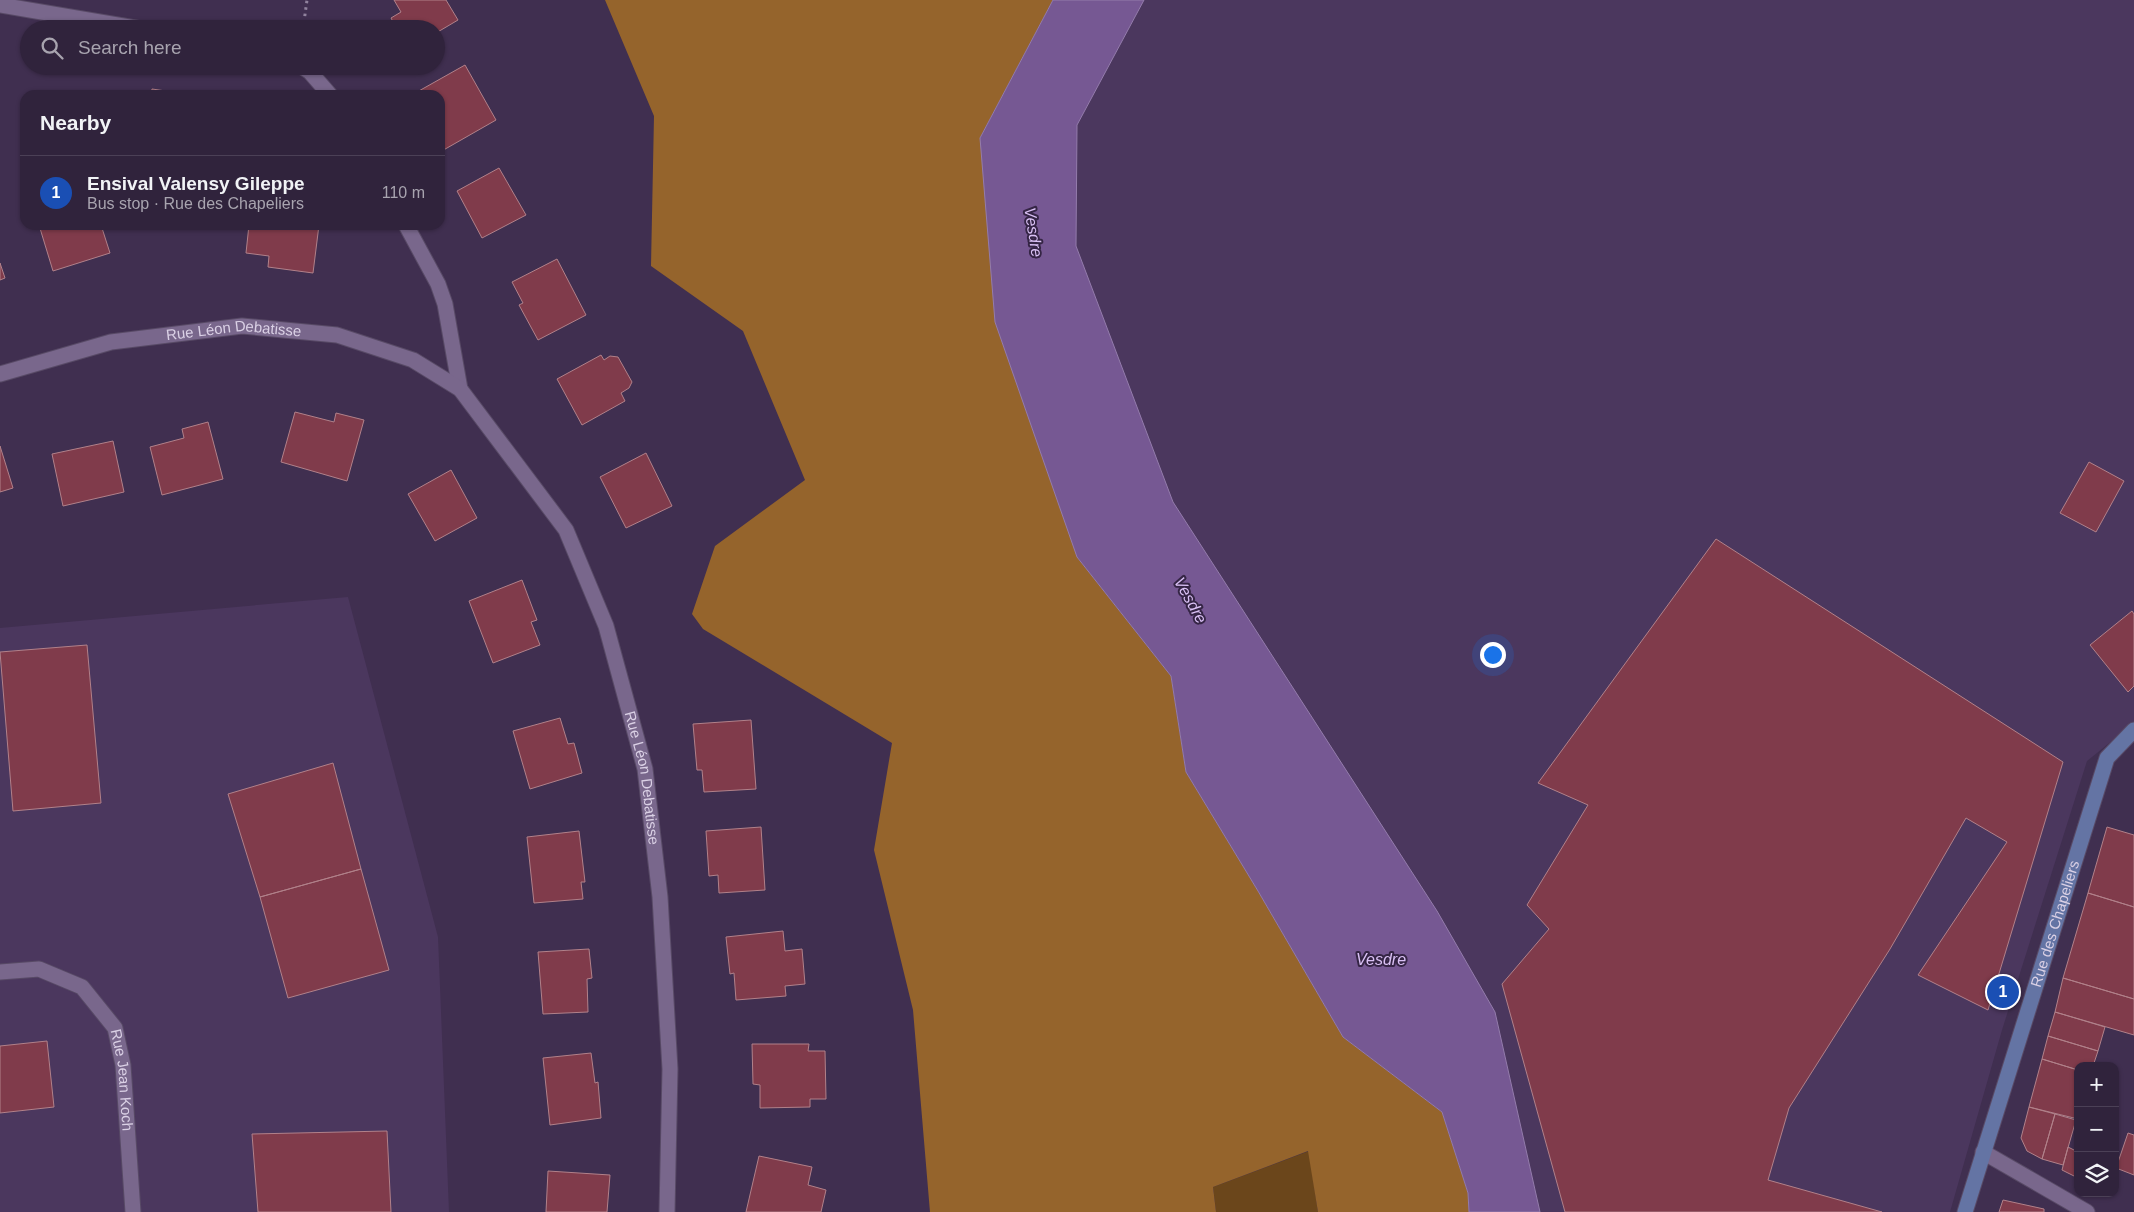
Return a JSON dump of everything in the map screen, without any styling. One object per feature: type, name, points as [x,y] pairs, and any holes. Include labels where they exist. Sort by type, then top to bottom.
[{"type":"street","points":[[0,5],[88,20]]},
{"type":"street","points":[[313,75],[326,90]]},
{"type":"street","name":"Rue Léon Debatisse","points":[[409,230],[438,284],[444,304],[460,389]]},
{"type":"street","name":"Rue Léon Debatisse","points":[[0,374],[111,342],[242,326],[337,335],[413,360],[460,389],[566,530],[606,626],[645,769],[660,897],[670,1069],[667,1212]]},
{"type":"street","name":"Rue des Chapeliers","points":[[1966,1212],[1983,1152],[2107,758],[2134,730]]},
{"type":"street","name":"Rue Jean Koch","points":[[0,972],[39,969],[82,987],[115,1028],[123,1065],[133,1212]]},
{"type":"street","points":[[1983,1152],[2087,1212]]},
{"type":"path","points":[[305,20],[308,0]]},
{"type":"shaded area","points":[[605,0],[1053,0],[980,138],[1077,557],[1171,676],[1186,772],[1343,1037],[1442,1112],[1468,1193],[1469,1212],[1318,1212],[1308,1151],[1213,1187],[1216,1212],[930,1212],[913,1010],[874,850],[892,743],[703,629],[692,614],[715,546],[805,480],[743,331],[651,266],[654,116]]},
{"type":"shaded area","points":[[1144,0],[2134,0],[2134,723],[2087,761],[2002,1030],[1950,1212],[1540,1212],[1495,1012],[1280,667],[1173,502],[1076,246],[1077,125]]},
{"type":"shaded area","points":[[348,597],[438,937],[449,1212],[0,1212],[0,628]]},
{"type":"shaded area","points":[[1309,1151],[1318,1212],[1216,1212],[1213,1187]]},
{"type":"water","name":"Vesdre","points":[[1053,0],[1144,0],[1077,125],[1076,246],[1173,502],[1437,911],[1495,1012],[1540,1212],[1469,1212],[1468,1193],[1442,1112],[1343,1037],[1186,772],[1171,676],[1077,557],[995,322],[980,138]]},
{"type":"building","points":[[394,0],[446,0],[458,20],[445,28],[445,20],[392,20],[391,18],[401,12]]},
{"type":"building","points":[[465,65],[496,120],[445,149],[445,90],[421,90]]},
{"type":"building","points":[[499,168],[526,215],[482,238],[457,191]]},
{"type":"building","points":[[41,230],[103,230],[110,253],[53,271]]},
{"type":"building","points":[[248,230],[318,230],[313,273],[268,267],[269,256],[246,253]]},
{"type":"building","points":[[557,259],[586,315],[538,340],[519,305],[523,303],[512,282]]},
{"type":"building","points":[[0,263],[5,278],[0,280]]},
{"type":"building","points":[[601,355],[604,360],[610,356],[618,357],[632,382],[629,388],[621,393],[625,401],[582,425],[557,379]]},
{"type":"building","points":[[295,412],[334,422],[336,413],[364,420],[347,481],[281,462]]},
{"type":"building","points":[[208,422],[223,479],[162,495],[150,447],[184,438],[182,429]]},
{"type":"building","points":[[113,441],[124,492],[63,506],[52,454]]},
{"type":"building","points":[[0,446],[13,488],[0,492]]},
{"type":"building","points":[[646,453],[672,506],[626,528],[600,477]]},
{"type":"building","points":[[2089,462],[2124,481],[2096,532],[2060,513]]},
{"type":"building","points":[[451,470],[477,518],[435,541],[408,494]]},
{"type":"building","points":[[1716,539],[2063,762],[1988,1010],[1918,975],[2007,842],[1966,818],[1890,949],[1789,1108],[1768,1180],[1882,1212],[1565,1212],[1502,984],[1549,929],[1527,905],[1588,805],[1538,783]]},
{"type":"building","points":[[522,580],[537,620],[531,622],[540,645],[493,663],[469,601]]},
{"type":"building","points":[[2132,611],[2134,614],[2134,686],[2128,692],[2090,645]]},
{"type":"building","points":[[87,645],[101,803],[13,811],[0,652]]},
{"type":"building","points":[[560,718],[568,744],[574,743],[582,773],[530,789],[513,731]]},
{"type":"building","points":[[751,720],[756,789],[704,792],[702,770],[697,770],[693,724]]},
{"type":"building","points":[[333,763],[361,869],[260,897],[228,794]]},
{"type":"building","points":[[761,827],[765,890],[719,893],[718,875],[709,876],[706,831]]},
{"type":"building","points":[[2107,827],[2134,835],[2134,907],[2088,893]]},
{"type":"building","points":[[579,831],[585,882],[581,882],[583,899],[534,903],[527,837]]},
{"type":"building","points":[[361,869],[389,970],[288,998],[260,897]]},
{"type":"building","points":[[2088,893],[2134,907],[2134,999],[2063,978]]},
{"type":"building","points":[[783,931],[785,951],[802,949],[805,984],[785,986],[786,996],[736,1000],[734,973],[730,974],[726,937]]},
{"type":"building","points":[[589,949],[592,978],[587,979],[588,1012],[543,1014],[538,952]]},
{"type":"building","points":[[2063,978],[2134,999],[2134,1035],[2055,1012]]},
{"type":"building","points":[[2055,1012],[2105,1027],[2098,1051],[2048,1036]]},
{"type":"building","points":[[2048,1036],[2098,1051],[2094,1062],[2074,1062],[2074,1069],[2042,1059]]},
{"type":"building","points":[[47,1041],[54,1107],[0,1113],[0,1046]]},
{"type":"building","points":[[752,1044],[809,1044],[808,1051],[825,1051],[826,1099],[810,1099],[810,1107],[760,1108],[760,1085],[753,1084]]},
{"type":"building","points":[[591,1053],[595,1083],[598,1082],[601,1118],[550,1125],[543,1058]]},
{"type":"building","points":[[2042,1059],[2074,1069],[2074,1118],[2029,1107]]},
{"type":"building","points":[[2029,1107],[2055,1114],[2042,1159],[2027,1151],[2021,1138]]},
{"type":"building","points":[[2055,1114],[2074,1119],[2074,1127],[2063,1165],[2042,1159]]},
{"type":"building","points":[[387,1131],[391,1212],[258,1212],[252,1134]]},
{"type":"building","points":[[2128,1133],[2134,1135],[2134,1175],[2119,1169],[2119,1159]]},
{"type":"building","points":[[2068,1147],[2074,1150],[2074,1176],[2062,1170]]},
{"type":"building","points":[[759,1156],[812,1167],[808,1185],[826,1190],[821,1212],[746,1212]]},
{"type":"building","points":[[548,1171],[610,1175],[607,1212],[546,1212]]},
{"type":"building","points":[[2003,1200],[2044,1209],[2044,1212],[1999,1212]]},
{"type":"place","name":"Ensival Valensy Gileppe","points":[[2003,992]]}]
